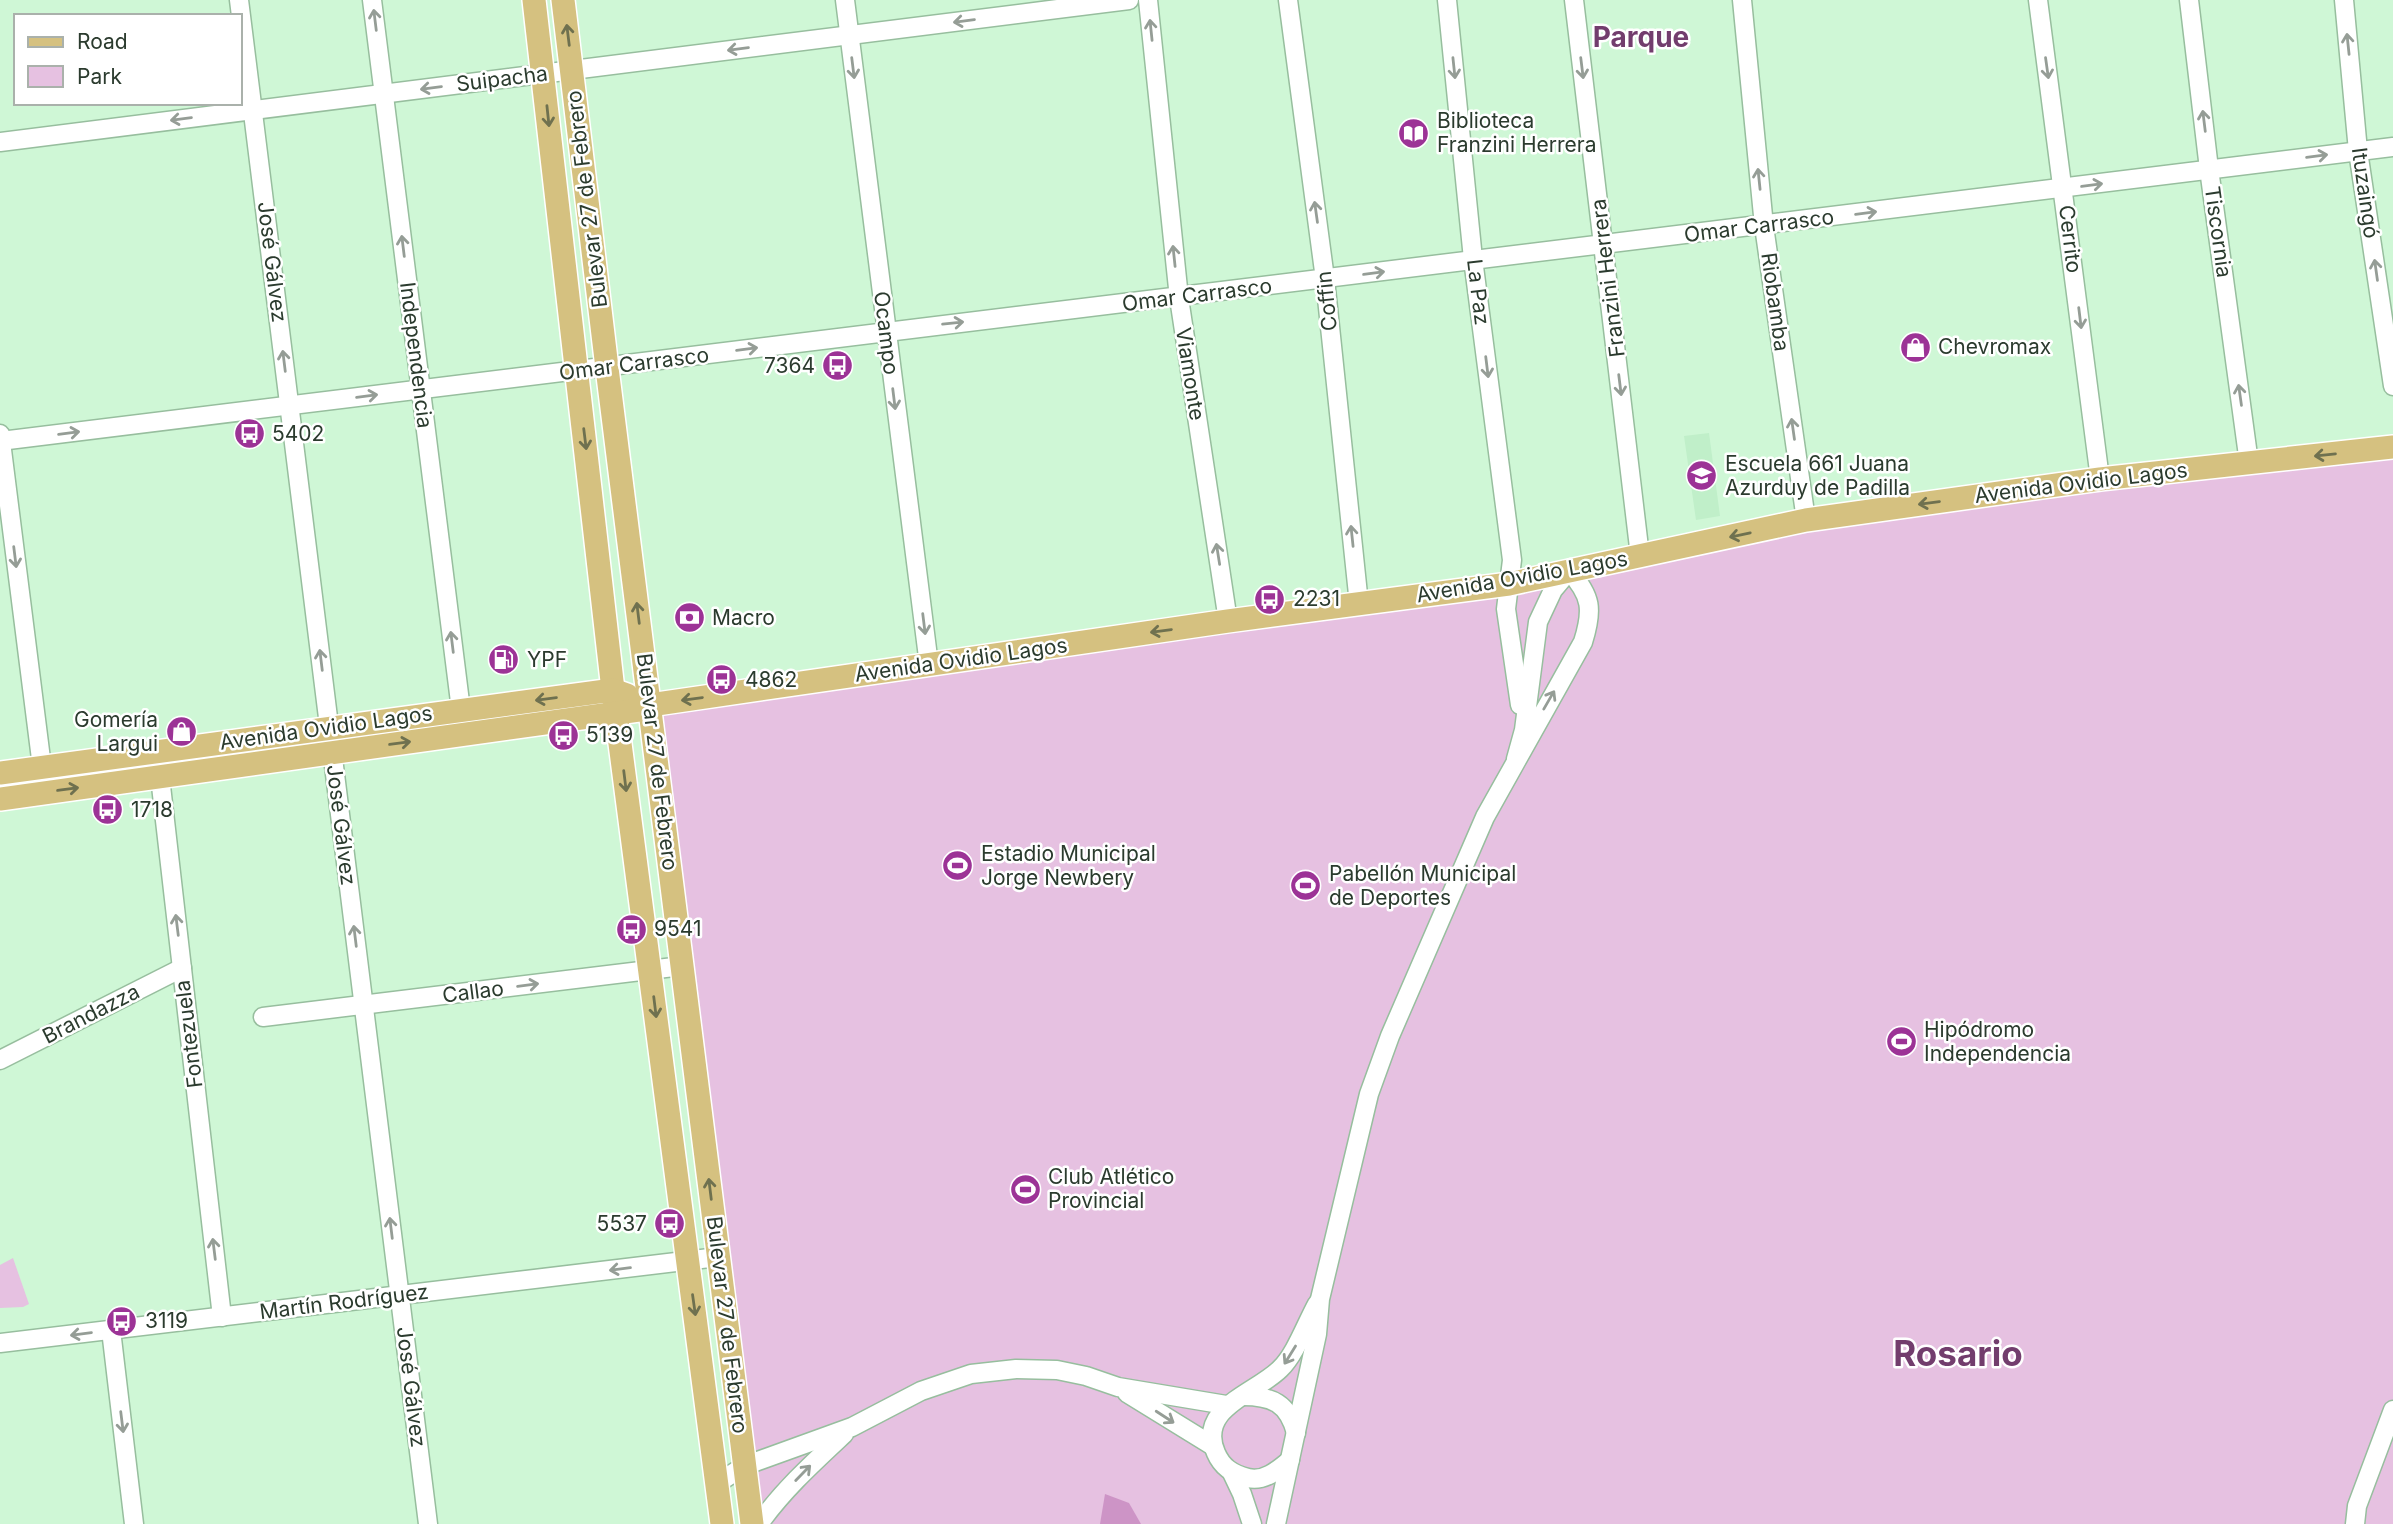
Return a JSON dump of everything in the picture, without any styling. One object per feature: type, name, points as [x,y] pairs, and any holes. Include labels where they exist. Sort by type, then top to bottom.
[{"type":"main road","name":"Bulevar 27 de Febrero","points":[[534,0],[613,690],[722,1524]]},
{"type":"main road","name":"Bulevar 27 de Febrero","points":[[563,0],[752,1524]]},
{"type":"main road","name":"Avenida Ovidio Lagos","points":[[0,799],[639,710],[650,705],[1228,621],[1509,584],[1806,520],[2100,479],[2393,447]]},
{"type":"main road","name":"Avenida Ovidio Lagos","points":[[0,773],[613,690],[650,705]]},
{"type":"street","name":"Independencia","points":[[372,0],[461,710]]},
{"type":"street","name":"Ocampo","points":[[845,0],[929,665]]},
{"type":"street","name":"Suipacha","points":[[0,142],[849,35],[1012,7],[1129,0]]},
{"type":"street","name":"Viamonte","points":[[1148,0],[1179,298],[1228,621]]},
{"type":"street","name":"Coffin","points":[[1288,0],[1325,279],[1359,604]]},
{"type":"street","name":"La Paz","points":[[1447,0],[1474,259],[1512,560],[1506,609],[1524,730]]},
{"type":"street","name":"Franzini Herrera","points":[[1574,0],[1640,556]]},
{"type":"street","name":"Riobamba","points":[[1742,0],[1764,226],[1806,520]]},
{"type":"street","name":"Cerrito","points":[[2038,0],[2100,479]]},
{"type":"street","name":"Tiscornia","points":[[2189,0],[2249,463]]},
{"type":"street","name":"Ituzaingó","points":[[2344,0],[2358,151],[2393,386]]},
{"type":"street","name":"José Gálvez","points":[[242,24],[428,1524]]},
{"type":"street","name":"Omar Carrasco","points":[[0,439],[607,368],[886,331],[1179,298],[1474,259],[1764,226],[2393,147]]},
{"type":"street","points":[[0,439],[42,767]]},
{"type":"street","points":[[1276,1524],[1317,1334],[1321,1299],[1369,1094],[1390,1035],[1485,817],[1583,642],[1590,620],[1588,598],[1582,585],[1569,571],[1553,590],[1538,622],[1524,730],[1516,759]]},
{"type":"street","name":"Fontezuela","points":[[157,751],[222,1317]]},
{"type":"street","name":"Callao","points":[[263,1017],[682,966]]},
{"type":"street","name":"Brandazza","points":[[0,1060],[182,968]]},
{"type":"street","name":"Martín Rodríguez","points":[[0,1343],[718,1257]]},
{"type":"street","points":[[1252,1524],[1242,1494],[1213,1447],[1212,1432],[1216,1417],[1226,1405],[1282,1368],[1293,1353],[1301,1333],[1321,1299]]},
{"type":"street","points":[[111,1330],[134,1524]]},
{"type":"street","points":[[718,1483],[744,1466],[852,1427],[921,1391],[971,1374],[1016,1369],[1056,1370],[1086,1376],[1118,1387],[1226,1405]]},
{"type":"street","points":[[1118,1387],[1213,1447]]},
{"type":"street","points":[[1243,1396],[1263,1396],[1281,1405],[1293,1421],[1296,1433]]},
{"type":"street","points":[[2355,1524],[2357,1506],[2393,1410]]},
{"type":"street","points":[[759,1524],[808,1467],[852,1427]]},
{"type":"street","points":[[1231,1473],[1252,1479],[1273,1475],[1290,1460]]},
{"type":"shaded area","name":"Escuela 661 Juana Azurduy de Padilla","points":[[1709,433],[1720,516],[1696,520],[1684,436]]},
{"type":"shaded area","points":[[1105,1494],[1129,1503],[1141,1524],[1100,1524]]},
{"type":"green space","points":[[2393,447],[2393,1524],[752,1524],[650,705],[1228,621],[1806,520]]},
{"type":"green space","points":[[13,1258],[29,1304],[23,1307],[0,1308],[0,1265]]},
{"type":"place","name":"Biblioteca Franzini Herrera","points":[[1414,133]]},
{"type":"place","name":"Chevromax","points":[[1915,347]]},
{"type":"place","name":"7364","points":[[838,366]]},
{"type":"place","name":"5402","points":[[249,434]]},
{"type":"place","name":"Escuela 661 Juana Azurduy de Padilla","points":[[1702,476]]},
{"type":"place","name":"2231","points":[[1270,599]]},
{"type":"place","name":"Macro","points":[[689,618]]},
{"type":"place","name":"YPF","points":[[504,660]]},
{"type":"place","name":"4862","points":[[722,680]]},
{"type":"place","name":"Gomería Largui","points":[[181,732]]},
{"type":"place","name":"5139","points":[[563,735]]},
{"type":"place","name":"1718","points":[[108,810]]},
{"type":"place","name":"Estadio Municipal Jorge Newbery","points":[[958,866]]},
{"type":"place","name":"Pabellón Municipal de Deportes","points":[[1306,886]]},
{"type":"place","name":"9541","points":[[631,929]]},
{"type":"place","name":"Hipódromo Independencia","points":[[1901,1042]]},
{"type":"place","name":"Club Atlético Provincial","points":[[1025,1189]]},
{"type":"place","name":"5537","points":[[670,1224]]},
{"type":"place","name":"3119","points":[[122,1321]]},
{"type":"district","name":"Parque","points":[[1641,37]]},
{"type":"district","name":"Rosario","points":[[1958,1354]]}]
